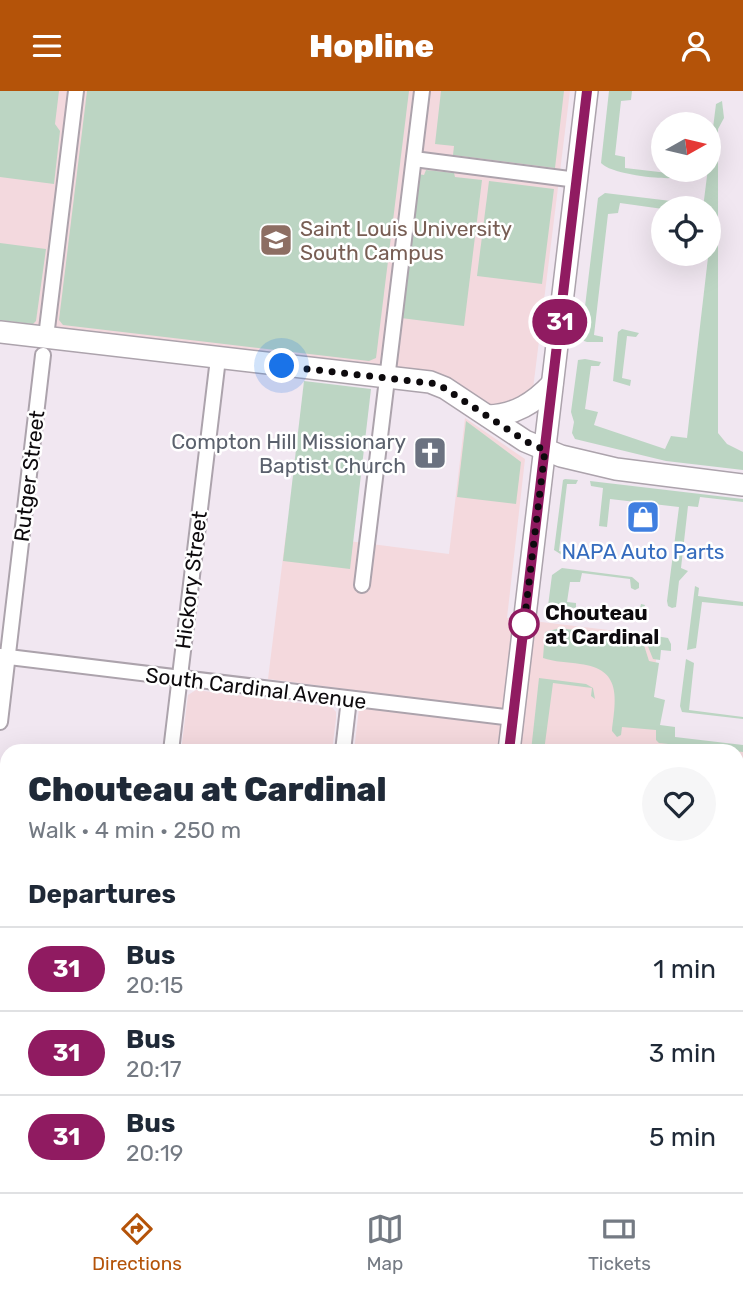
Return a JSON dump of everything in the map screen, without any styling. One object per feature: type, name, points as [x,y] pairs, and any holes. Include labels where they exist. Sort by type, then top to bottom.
[{"type":"main road","points":[[510,744],[587,91]]},
{"type":"main road","points":[[0,332],[44,346],[438,384],[527,442],[545,450],[616,469],[743,485]]},
{"type":"main road","points":[[488,416],[507,414],[524,407],[552,384]]},
{"type":"street","name":"Rutger Street","points":[[0,722],[4,656],[76,91]]},
{"type":"street","points":[[362,585],[422,91]]},
{"type":"street","points":[[414,159],[576,180]]},
{"type":"street","name":"Hickory Street","points":[[172,744],[216,367]]},
{"type":"street","name":"South Cardinal Avenue","points":[[4,656],[513,718]]},
{"type":"street","points":[[344,744],[349,699]]},
{"type":"shaded area","name":"Saint Louis University South Campus","points":[[0,91],[570,91],[533,389],[526,399],[492,406],[437,373],[0,320]]},
{"type":"shaded area","points":[[465,418],[525,459],[507,618],[659,636],[651,702],[662,704],[658,740],[692,744],[355,744],[361,691],[268,679],[286,533],[449,554]]},
{"type":"shaded area","points":[[196,690],[332,707],[336,712],[333,744],[182,744],[188,695]]},
{"type":"green space","points":[[0,91],[59,91],[55,124],[60,131],[54,184],[0,177]]},
{"type":"green space","points":[[87,91],[409,91],[376,358],[369,361],[63,325],[59,320]]},
{"type":"green space","points":[[441,91],[564,91],[555,168],[453,155],[454,146],[435,144]]},
{"type":"green space","points":[[609,91],[632,91],[631,100],[621,101],[615,155],[625,157],[625,168],[651,171],[651,177],[624,173],[601,163]]},
{"type":"green space","points":[[722,101],[724,118],[721,124],[721,112],[715,112],[716,104]]},
{"type":"green space","points":[[426,170],[482,180],[464,326],[401,318],[418,174],[424,175]]},
{"type":"green space","points":[[489,181],[554,189],[542,284],[477,276]]},
{"type":"green space","points":[[706,182],[718,182],[718,196],[704,196]]},
{"type":"green space","points":[[605,193],[651,199],[651,207],[620,203],[618,213],[608,214],[594,335],[603,337],[603,342],[587,342],[581,340],[598,198]]},
{"type":"green space","points":[[0,243],[46,249],[36,321],[33,324],[0,320]]},
{"type":"green space","points":[[707,266],[718,266],[718,433],[727,444],[743,452],[743,470],[666,461],[575,439],[571,412],[578,360],[601,362],[599,366],[591,366],[585,409],[598,412],[594,425],[665,449],[671,436],[687,438]]},
{"type":"green space","points":[[622,329],[639,333],[636,337],[627,336],[622,378],[631,380],[630,386],[613,381],[618,332]]},
{"type":"green space","points":[[304,381],[371,389],[350,569],[283,561]]},
{"type":"green space","points":[[466,421],[521,462],[516,504],[457,497]]},
{"type":"green space","points":[[565,479],[578,480],[576,484],[567,484],[559,551],[568,553],[569,556],[554,550]]},
{"type":"green space","points":[[590,481],[743,499],[743,502],[700,497],[698,507],[688,506],[681,568],[688,571],[679,581],[676,607],[672,608],[667,601],[679,507],[610,499],[607,527],[599,526],[603,488],[591,486]]},
{"type":"green space","points":[[562,568],[632,577],[639,583],[639,588],[631,588],[630,579],[582,573],[580,582],[570,582],[567,602],[576,603],[576,608],[548,606],[552,575]]},
{"type":"green space","points":[[695,586],[699,588],[698,596],[743,602],[743,606],[702,602],[696,648],[687,650]]},
{"type":"green space","points":[[641,604],[645,605],[642,613],[634,618],[589,611],[593,608],[639,613]]},
{"type":"green space","points":[[560,628],[642,639],[649,661],[659,663],[654,697],[665,700],[660,725],[675,727],[675,737],[734,744],[659,743],[656,740],[656,730],[622,727],[621,735],[617,737],[612,731],[615,697],[610,679],[594,667],[543,658],[545,632]]},
{"type":"green space","points":[[643,634],[668,638],[671,651],[661,650],[660,660],[653,659]]},
{"type":"green space","points":[[686,659],[694,663],[689,710],[743,719],[682,712],[680,706]]},
{"type":"green space","points":[[539,678],[586,684],[593,688],[595,699],[591,696],[592,688],[553,683],[545,744],[532,744]]},
{"type":"bus line","name":"31","points":[[510,744],[587,91]]},
{"type":"place","name":"Saint Louis University South Campus","points":[[276,240]]},
{"type":"place","name":"Compton Hill Missionary Baptist Church","points":[[430,453]]},
{"type":"place","name":"NAPA Auto Parts","points":[[643,517]]},
{"type":"place","name":"Chouteau at Cardinal","points":[[524,624]]},
{"type":"route","points":[[282,366],[438,384],[527,442],[545,450],[524,624]]}]
